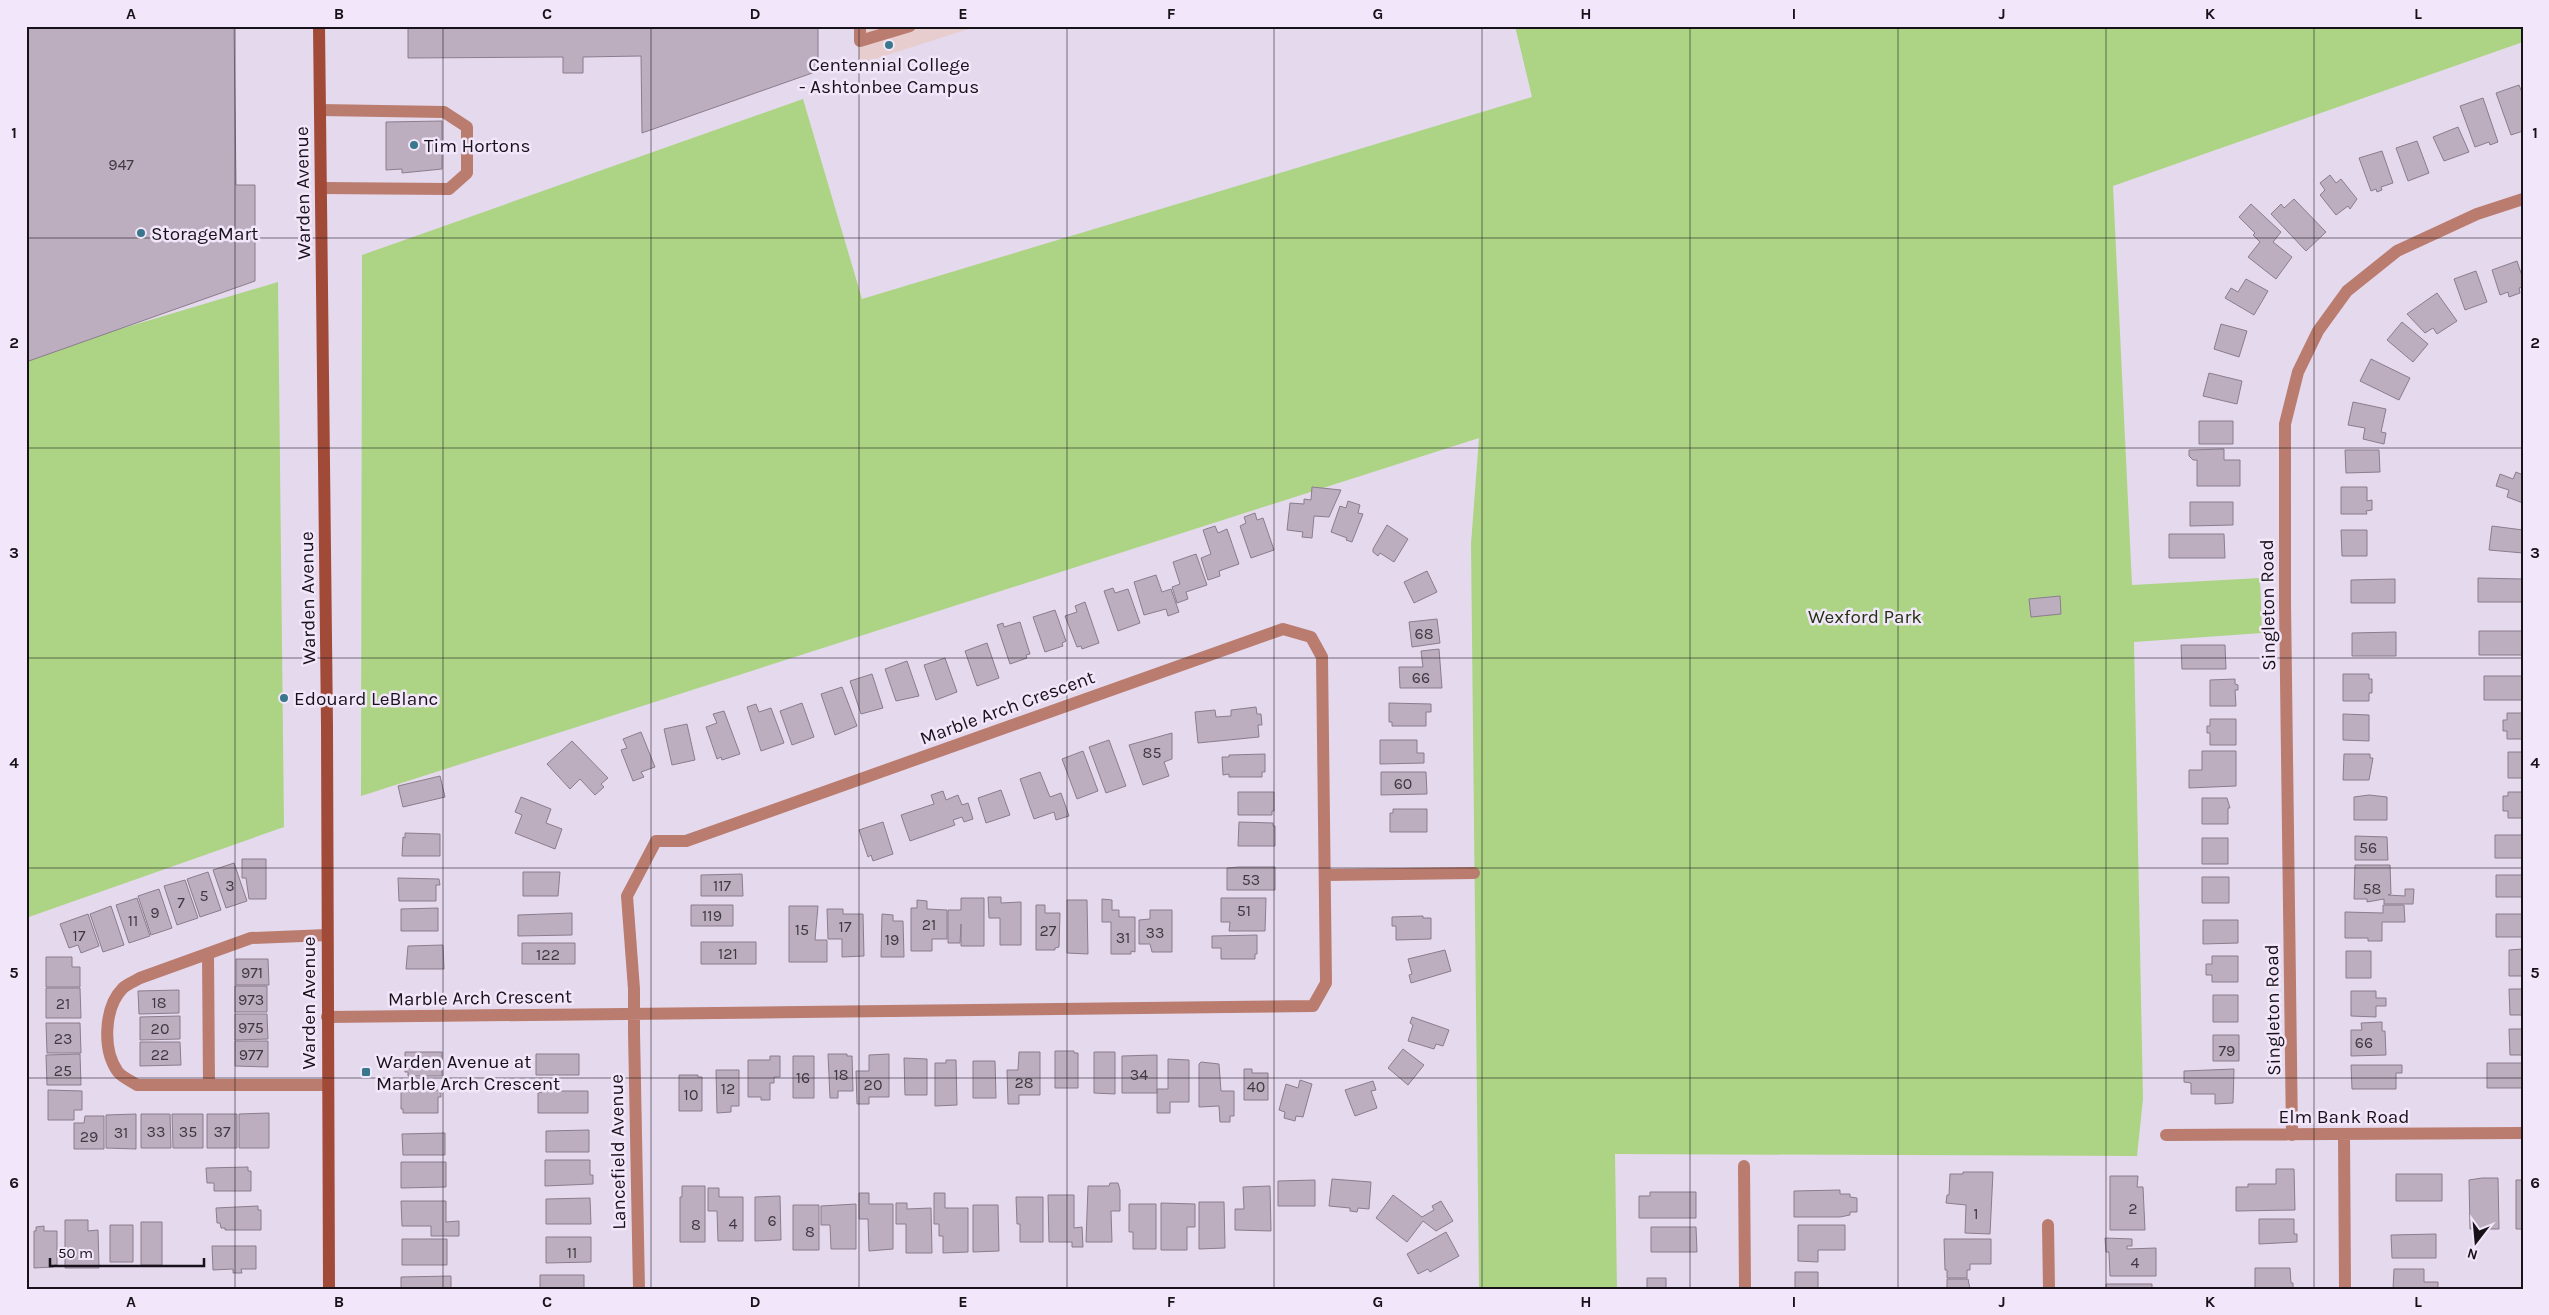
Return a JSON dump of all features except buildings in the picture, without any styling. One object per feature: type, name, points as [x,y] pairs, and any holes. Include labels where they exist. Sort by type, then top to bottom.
[{"type":"main road","name":"Warden Avenue","points":[[319,26],[327,726],[329,1289]]},
{"type":"street","points":[[860,26],[860,41],[910,26]]},
{"type":"street","points":[[320,110],[444,112],[467,127],[467,174],[448,190],[321,188]]},
{"type":"street","name":"Singleton Road","points":[[2292,1135],[2284,485],[2288,415],[2298,372],[2318,331],[2347,291],[2397,251],[2478,214],[2523,199]]},
{"type":"street","name":"Marble Arch Crescent","points":[[327,1018],[1314,1006],[1326,984],[1322,656],[1311,637],[1283,629],[686,841],[656,841],[627,896],[634,989],[633,1014]]},
{"type":"street","points":[[1326,875],[1474,873]]},
{"type":"street","points":[[327,935],[251,938],[140,978],[124,987],[113,1004],[108,1027],[109,1055],[119,1073],[137,1085],[327,1085]]},
{"type":"street","points":[[208,954],[209,1085]]},
{"type":"street","name":"Lancefield Avenue","points":[[633,1014],[639,1289]]},
{"type":"street","name":"Elm Bank Road","points":[[2166,1136],[2523,1133]]},
{"type":"street","points":[[2344,1134],[2345,1289]]},
{"type":"street","points":[[1744,1166],[1745,1289]]},
{"type":"street","points":[[2048,1225],[2049,1289]]},
{"type":"shaded area","name":"Centennial College - Ashtonbee Campus","points":[[859,26],[978,26],[859,64]]},
{"type":"green space","name":"Wexford Park","points":[[1515,26],[2523,26],[2523,42],[2113,186],[2132,585],[2260,578],[2262,633],[2134,642],[2143,1099],[2137,1156],[1615,1154],[1617,1289],[1479,1289],[1471,544],[1479,438],[361,796],[362,255],[803,99],[862,299],[1532,97]]},
{"type":"green space","points":[[278,282],[284,827],[26,918],[26,357]]},
{"type":"place","name":"Centennial College - Ashtonbee Campus","points":[[889,45]]},
{"type":"place","name":"Tim Hortons","points":[[414,145]]},
{"type":"place","name":"StorageMart","points":[[141,233]]},
{"type":"place","name":"Edouard LeBlanc","points":[[284,698]]},
{"type":"place","name":"Warden Avenue at Marble Arch Crescent","points":[[366,1072]]}]
